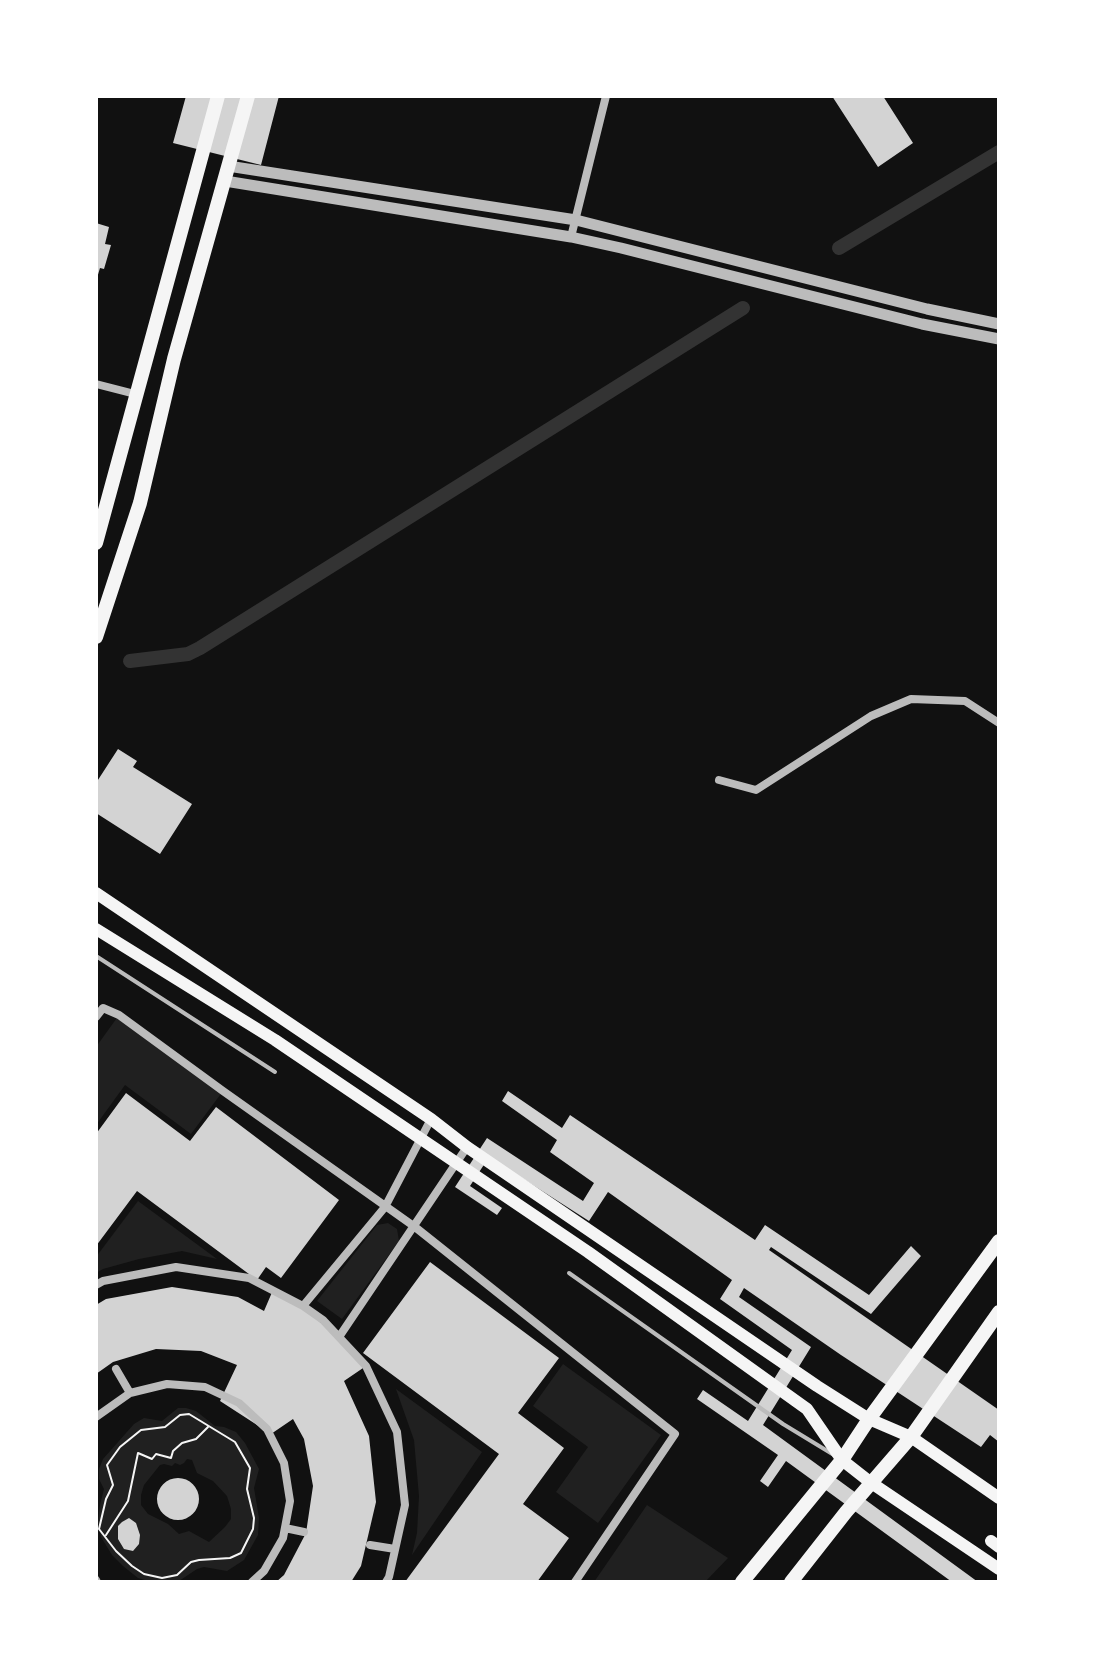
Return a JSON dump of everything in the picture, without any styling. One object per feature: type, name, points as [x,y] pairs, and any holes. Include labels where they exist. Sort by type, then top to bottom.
[{"type":"main road","points":[[96,543],[218,96]]},
{"type":"main road","points":[[96,637],[140,503],[174,359],[248,96]]},
{"type":"main road","points":[[96,893],[431,1119],[467,1147],[817,1386],[869,1419],[911,1437],[999,1498]]},
{"type":"main road","points":[[96,929],[275,1040],[588,1252],[807,1409],[842,1460],[870,1482],[999,1569]]},
{"type":"main road","points":[[742,1582],[842,1460],[999,1241]]},
{"type":"main road","points":[[791,1582],[870,1482],[911,1437],[999,1312]]},
{"type":"street","points":[[571,237],[606,96]]},
{"type":"street","points":[[226,174],[576,220],[927,309],[999,324]]},
{"type":"street","points":[[226,174],[571,237],[922,324],[999,339]]},
{"type":"street","points":[[96,384],[135,394]]},
{"type":"street","points":[[719,780],[756,790],[871,716],[911,699],[965,701],[999,723]]},
{"type":"street","points":[[96,1017],[103,1008],[119,1015],[415,1227],[675,1434],[575,1582]]},
{"type":"street","points":[[303,1306],[385,1207],[431,1119]]},
{"type":"street","points":[[339,1337],[467,1147]]},
{"type":"street","points":[[96,1285],[176,1267],[249,1278],[323,1320],[366,1366],[397,1432],[405,1505],[386,1582]]},
{"type":"street","points":[[116,1369],[130,1393]]},
{"type":"street","points":[[96,1417],[130,1393],[167,1384],[205,1387],[239,1403],[267,1429],[284,1463],[290,1501],[283,1538],[264,1571],[252,1582]]},
{"type":"street","points":[[285,1528],[304,1532]]},
{"type":"street","points":[[370,1545],[395,1549]]},
{"type":"lane","points":[[96,956],[275,1072]]},
{"type":"lane","points":[[569,1273],[783,1424],[842,1460]]},
{"type":"path","points":[[189,1414],[235,1442],[250,1468],[247,1489],[254,1518],[253,1529],[241,1553],[230,1558],[191,1562],[177,1575],[162,1578],[144,1574],[132,1566],[105,1537],[99,1529],[106,1499],[113,1485],[107,1465],[120,1447],[141,1430],[165,1427],[180,1415],[189,1414]]},
{"type":"path","points":[[105,1537],[128,1501],[138,1453],[152,1459],[156,1454],[171,1458],[173,1451],[182,1443],[196,1439],[208,1426]]},
{"type":"shaded area","points":[[119,1015],[223,1091],[191,1134],[125,1085],[96,1125],[96,1047]]},
{"type":"shaded area","points":[[138,1201],[217,1259],[182,1251],[139,1259],[96,1273],[96,1257]]},
{"type":"shaded area","points":[[388,1223],[397,1229],[399,1241],[342,1319],[317,1301],[377,1225]]},
{"type":"shaded area","points":[[563,1364],[661,1435],[598,1523],[556,1492],[588,1447],[533,1406]]},
{"type":"shaded area","points":[[396,1389],[482,1452],[412,1555],[419,1496],[414,1440]]},
{"type":"shaded area","points":[[178,1408],[196,1411],[215,1426],[236,1432],[259,1469],[254,1488],[259,1518],[258,1535],[244,1560],[227,1571],[204,1567],[179,1581],[151,1582],[138,1578],[123,1566],[101,1537],[98,1522],[104,1489],[99,1479],[99,1469],[103,1459],[134,1424],[144,1418],[162,1421]],"holes":[[[187,1459],[192,1460],[197,1473],[213,1481],[227,1496],[231,1509],[231,1519],[209,1542],[189,1531],[179,1534],[168,1524],[148,1514],[141,1505],[144,1485],[160,1465],[180,1465]]]},
{"type":"shaded area","points":[[647,1505],[728,1558],[705,1582],[594,1582]]},
{"type":"building","points":[[186,96],[279,96],[261,165],[173,143]]},
{"type":"building","points":[[832,96],[883,96],[913,143],[878,167]]},
{"type":"building","points":[[96,223],[109,227],[105,244],[111,245],[104,269],[100,268],[97,278]]},
{"type":"building","points":[[118,749],[137,761],[133,767],[192,804],[160,854],[96,813],[96,783]]},
{"type":"building","points":[[508,1091],[562,1128],[570,1115],[755,1240],[765,1225],[869,1295],[911,1246],[921,1256],[871,1314],[771,1247],[769,1250],[999,1410],[999,1442],[990,1435],[981,1447],[744,1288],[739,1297],[811,1347],[763,1425],[978,1582],[952,1582],[786,1461],[768,1487],[760,1481],[778,1455],[697,1399],[703,1390],[748,1421],[792,1350],[720,1299],[732,1280],[608,1192],[589,1221],[489,1157],[470,1186],[502,1208],[497,1215],[455,1187],[487,1138],[583,1201],[594,1183],[550,1152],[557,1140],[502,1101]]},
{"type":"building","points":[[126,1093],[190,1141],[216,1107],[339,1200],[281,1278],[266,1267],[257,1280],[137,1191],[96,1246],[96,1134]]},
{"type":"building","points":[[430,1262],[559,1358],[518,1413],[564,1448],[523,1504],[569,1538],[537,1582],[405,1582],[499,1454],[363,1353]]},
{"type":"building","points":[[172,1287],[238,1297],[264,1311],[273,1290],[303,1306],[366,1366],[344,1381],[369,1436],[376,1502],[361,1566],[351,1582],[276,1582],[284,1575],[306,1533],[313,1486],[304,1439],[293,1419],[271,1434],[220,1401],[237,1365],[201,1351],[156,1349],[113,1362],[96,1374],[96,1305],[106,1299]]},
{"type":"building","points":[[178,1478],[193,1484],[199,1499],[193,1514],[178,1520],[163,1514],[157,1499],[163,1484]]},
{"type":"building","points":[[129,1518],[136,1523],[140,1535],[139,1544],[133,1551],[124,1549],[118,1539],[118,1526]]},
{"type":"waterway","points":[[839,248],[999,152]]},
{"type":"waterway","points":[[130,661],[188,654],[200,648],[743,308]]}]
